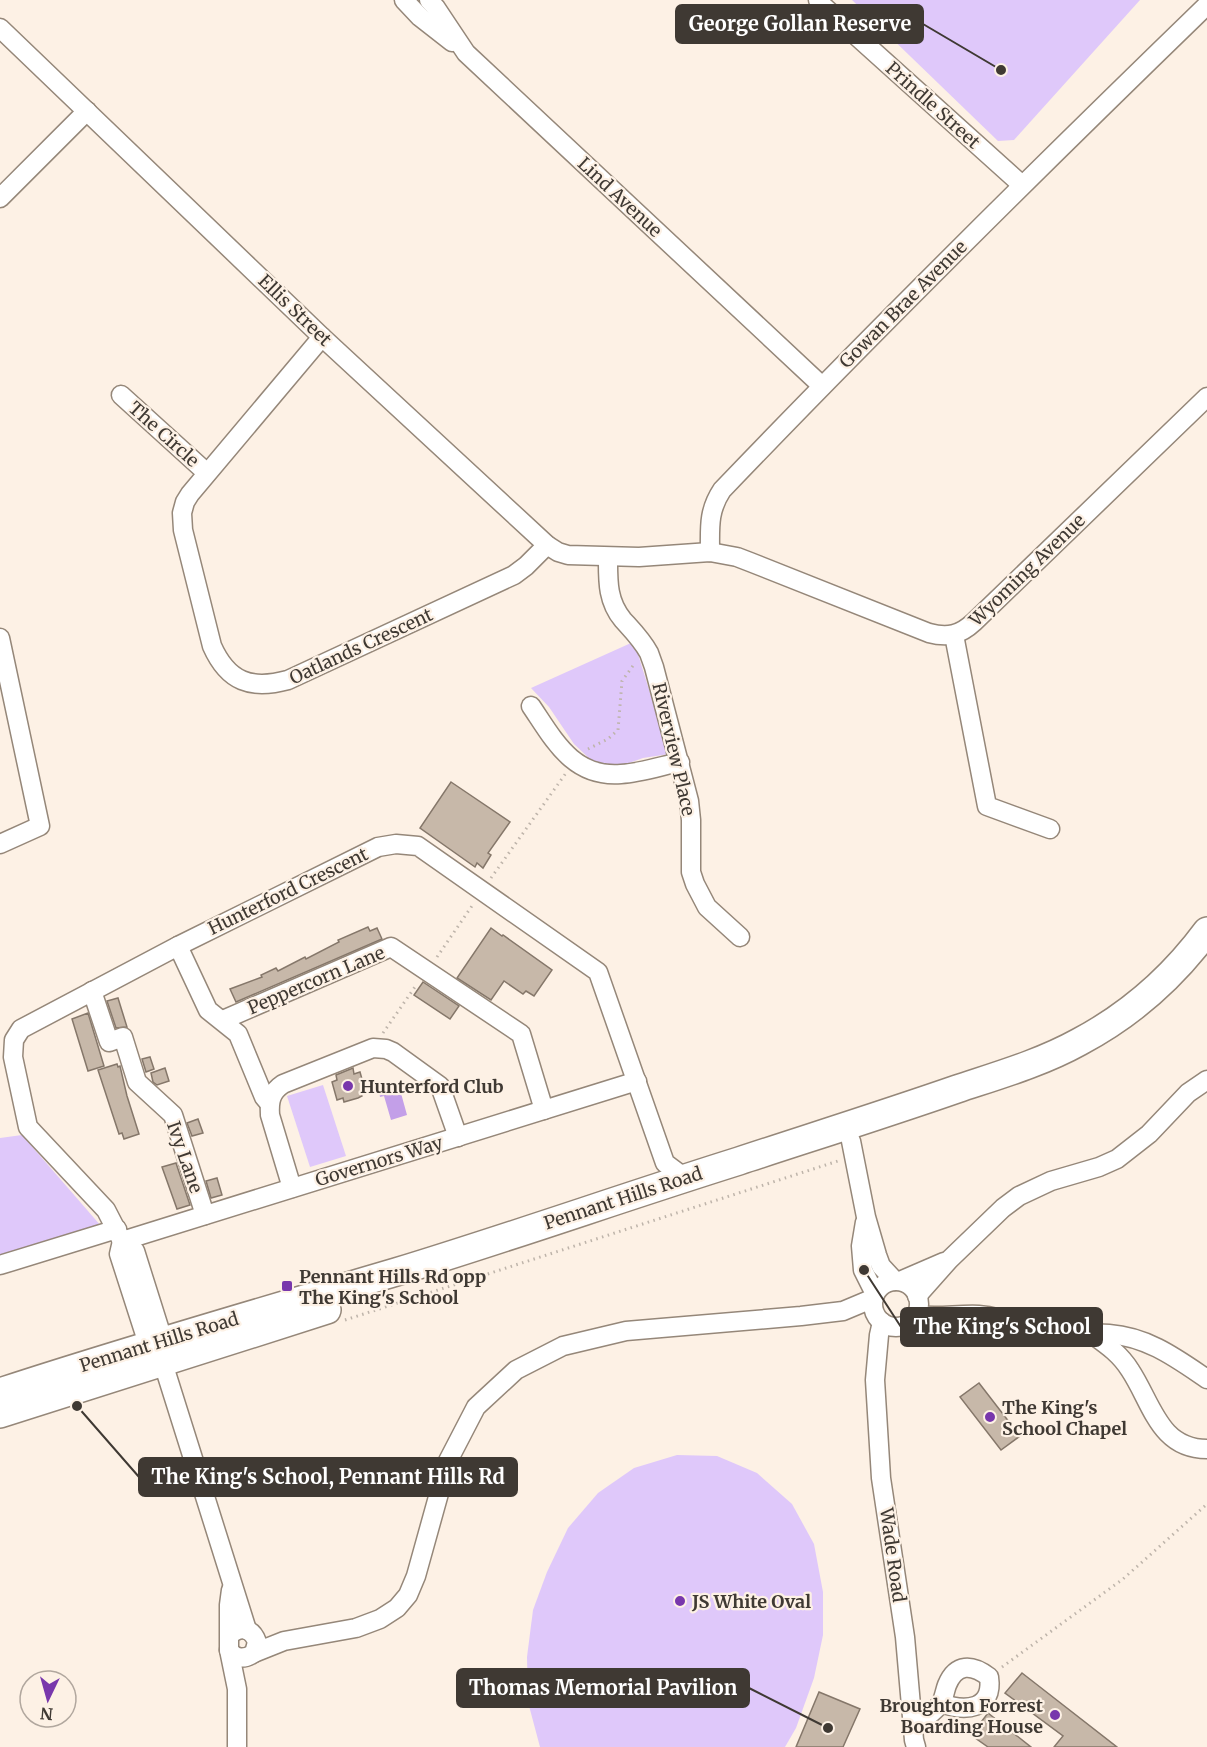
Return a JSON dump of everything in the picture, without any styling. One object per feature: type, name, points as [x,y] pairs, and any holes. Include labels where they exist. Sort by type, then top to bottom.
[{"type":"highway","name":"Pennant Hills Road","points":[[0,1414],[158,1349],[398,1271],[675,1171],[873,1118],[1056,1054],[1103,1029],[1153,991],[1176,969],[1207,931]]},
{"type":"highway","name":"Pennant Hills Road","points":[[0,1392],[158,1349],[852,1148],[1048,1077],[1087,1058],[1152,1016],[1175,995],[1207,959]]},
{"type":"street","points":[[404,0],[420,17],[466,53]]},
{"type":"street","name":"Lind Avenue","points":[[429,0],[466,53],[822,386]]},
{"type":"street","name":"Prindle Street","points":[[818,0],[1022,185]]},
{"type":"street","name":"Gowan Brae Avenue","points":[[710,552],[711,512],[722,490],[1022,185],[1207,5]]},
{"type":"street","name":"Ellis Street","points":[[0,28],[322,337],[547,545],[562,554],[608,557]]},
{"type":"street","points":[[0,198],[87,111]]},
{"type":"street","name":"Oatlands Crescent","points":[[322,337],[185,502],[182,513],[183,530],[212,646],[218,661],[227,672],[239,679],[264,685],[288,680],[521,570],[547,545]]},
{"type":"street","name":"The Circle","points":[[121,395],[207,473]]},
{"type":"street","name":"Wyoming Avenue","points":[[710,552],[737,557],[929,633],[954,635],[968,628],[1207,397]]},
{"type":"street","points":[[608,557],[657,557],[710,552]]},
{"type":"street","name":"Riverview Place","points":[[608,557],[609,592],[612,603],[623,620],[643,641],[649,653],[680,762],[691,809],[690,858],[695,884],[707,907],[740,937]]},
{"type":"street","points":[[954,635],[987,806],[1050,830]]},
{"type":"street","points":[[0,638],[6,693],[40,826],[0,844]]},
{"type":"street","points":[[531,706],[566,755],[574,762],[599,773],[621,774],[680,762]]},
{"type":"street","name":"Hunterford Crescent","points":[[243,1644],[228,1605],[232,1582],[158,1349],[119,1254],[119,1235],[106,1210],[28,1127],[13,1057],[14,1040],[21,1029],[178,946],[378,847],[396,844],[418,846],[598,972],[637,1081],[675,1171]]},
{"type":"street","points":[[178,946],[208,1010],[238,1034],[264,1097],[269,1103]]},
{"type":"street","name":"Peppercorn Lane","points":[[222,1020],[391,947],[521,1034],[543,1110]]},
{"type":"street","name":"Ivy Lane","points":[[92,992],[109,1042],[123,1037],[137,1082],[173,1115],[205,1215]]},
{"type":"street","points":[[292,1188],[272,1125],[269,1103],[272,1095],[282,1084],[373,1048],[393,1052],[440,1086],[458,1137]]},
{"type":"street","points":[[917,1296],[949,1260],[1003,1208],[1019,1196],[1037,1186],[1099,1167],[1117,1159],[1149,1134],[1188,1093],[1207,1080]]},
{"type":"street","name":"Governors Way","points":[[0,1265],[205,1215],[637,1081]]},
{"type":"street","points":[[852,1148],[866,1217],[881,1266],[897,1281],[910,1286],[919,1302],[910,1320],[895,1334],[876,1362]]},
{"type":"street","points":[[866,1217],[861,1246],[863,1270],[874,1296],[874,1310],[881,1321]]},
{"type":"street","points":[[237,1747],[237,1689],[243,1644],[284,1641],[356,1628],[380,1619],[397,1608],[408,1595],[416,1576],[448,1461],[476,1407],[516,1370],[563,1346],[626,1331],[843,1311],[874,1296],[883,1285],[949,1260]]},
{"type":"street","points":[[843,1311],[892,1326],[931,1317],[980,1315],[998,1317],[1046,1334],[1126,1336],[1144,1341],[1173,1356],[1207,1379]]},
{"type":"street","name":"Wade Road","points":[[881,1321],[875,1380],[881,1478],[905,1637],[913,1741]]},
{"type":"street","points":[[1093,1335],[1114,1350],[1131,1370],[1163,1430],[1177,1442],[1198,1449],[1207,1449]]},
{"type":"street","points":[[913,1741],[941,1703],[948,1681],[958,1670],[967,1667],[980,1670],[989,1677],[990,1686],[987,1696],[980,1703],[967,1709],[954,1708],[941,1703]]},
{"type":"path","points":[[574,762],[583,751],[608,739],[618,730],[622,681],[639,657]]},
{"type":"path","name":"Pennant Hills Road","points":[[335,1324],[825,1166],[852,1148]]},
{"type":"path","points":[[989,1677],[1123,1579],[1207,1504]]},
{"type":"shaded area","points":[[852,0],[1140,0],[1014,140],[998,141]]},
{"type":"shaded area","points":[[631,643],[637,651],[669,754],[643,758],[615,768],[593,762],[574,744],[549,707],[531,688]]},
{"type":"shaded area","points":[[323,1085],[346,1156],[310,1167],[287,1096]]},
{"type":"shaded area","points":[[399,1086],[407,1115],[391,1120],[384,1096],[380,1097],[379,1092]]},
{"type":"shaded area","points":[[22,1135],[101,1226],[0,1259],[0,1138]]},
{"type":"shaded area","name":"JS White Oval","points":[[677,1455],[717,1456],[757,1473],[792,1504],[814,1544],[823,1592],[823,1635],[814,1678],[796,1728],[785,1747],[540,1747],[528,1702],[527,1657],[533,1610],[547,1572],[568,1528],[598,1493],[634,1468]]},
{"type":"building","points":[[451,782],[510,822],[488,853],[491,855],[483,868],[477,863],[475,867],[420,828]]},
{"type":"building","points":[[368,927],[370,931],[377,928],[382,939],[236,1002],[230,989],[262,977],[261,975],[276,968],[278,971],[305,957],[306,959],[339,942],[338,940]]},
{"type":"building","points":[[491,928],[552,970],[534,996],[526,991],[523,994],[504,981],[491,1000],[457,978]]},
{"type":"building","points":[[423,982],[459,1006],[450,1019],[414,995]]},
{"type":"building","points":[[118,998],[127,1027],[116,1028],[107,1001]]},
{"type":"building","points":[[88,1013],[104,1066],[88,1071],[72,1019]]},
{"type":"building","points":[[150,1057],[154,1069],[146,1072],[142,1059]]},
{"type":"building","points":[[117,1064],[118,1067],[120,1066],[139,1134],[124,1139],[122,1133],[119,1134],[98,1070]]},
{"type":"building","points":[[165,1068],[169,1081],[157,1085],[153,1082],[151,1073]]},
{"type":"building","name":"Hunterford Club","points":[[353,1068],[354,1074],[360,1072],[365,1090],[360,1092],[362,1096],[344,1102],[343,1098],[337,1100],[332,1082],[337,1080],[336,1075]]},
{"type":"building","points":[[198,1119],[203,1133],[192,1136],[187,1123]]},
{"type":"building","points":[[176,1163],[190,1205],[177,1209],[162,1167]]},
{"type":"building","points":[[217,1178],[222,1195],[211,1198],[206,1181]]},
{"type":"building","name":"The King's School Chapel","points":[[979,1383],[1020,1436],[1001,1450],[960,1397]]},
{"type":"building","name":"Broughton Forrest Boarding House","points":[[1022,1673],[1117,1747],[1054,1747],[1063,1736],[1005,1693]]},
{"type":"building","points":[[819,1692],[860,1709],[843,1747],[796,1747]]},
{"type":"building","name":"Broughton Forrest Boarding House","points":[[988,1713],[1031,1747],[988,1747],[971,1735]]},
{"type":"place","name":"George Gollan Reserve","points":[[1001,70]]},
{"type":"place","name":"Hunterford Club","points":[[348,1086]]},
{"type":"place","name":"The King's School","points":[[864,1270]]},
{"type":"place","name":"Pennant Hills Rd opp The King's School","points":[[287,1286]]},
{"type":"place","name":"The King's School, Pennant Hills Rd","points":[[77,1406]]},
{"type":"place","name":"The King's School Chapel","points":[[990,1417]]},
{"type":"place","name":"JS White Oval","points":[[680,1601]]},
{"type":"place","name":"Broughton Forrest Boarding House","points":[[1055,1715]]},
{"type":"place","name":"Thomas Memorial Pavilion","points":[[828,1728]]}]
